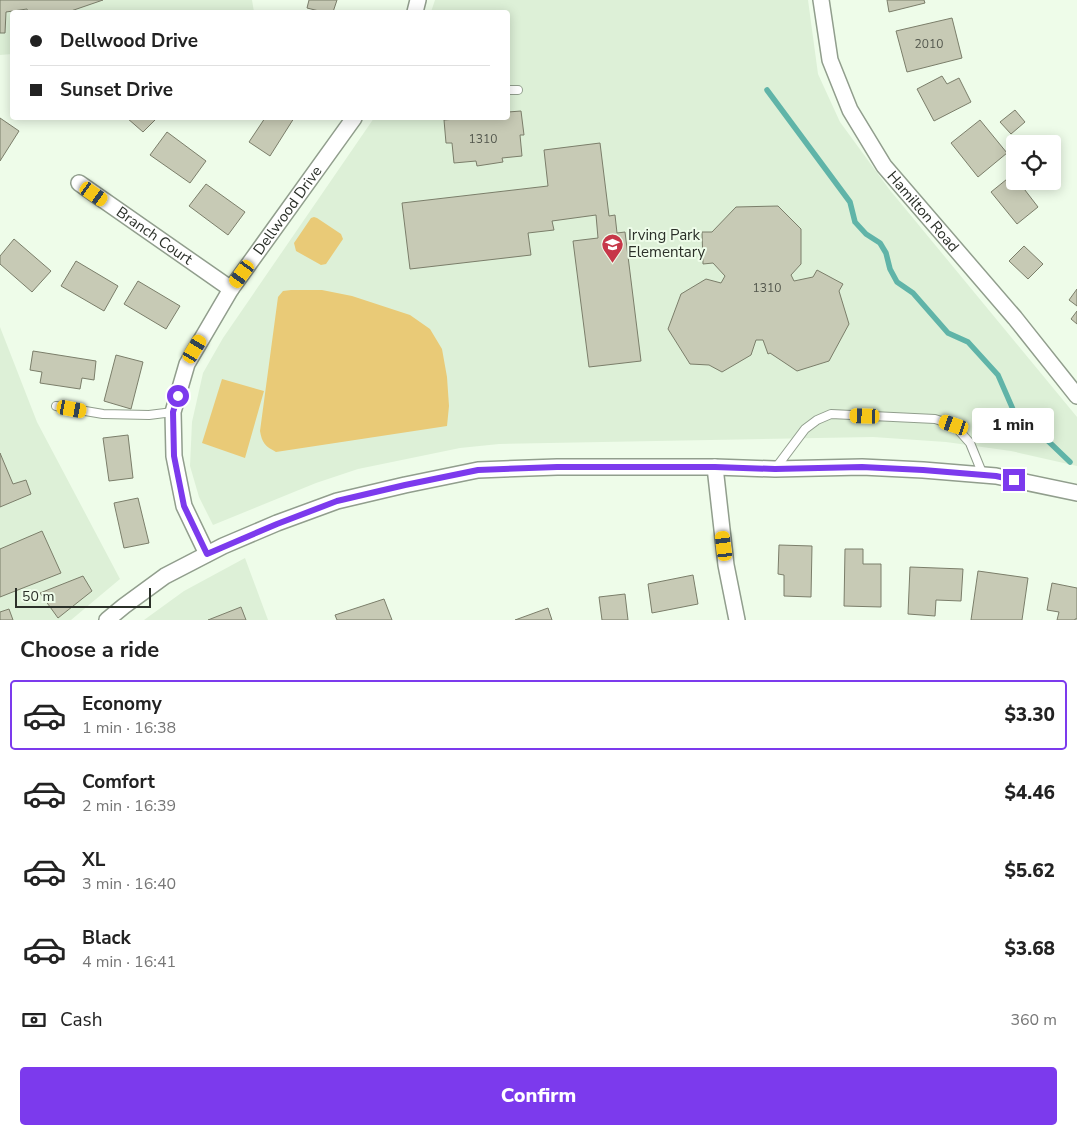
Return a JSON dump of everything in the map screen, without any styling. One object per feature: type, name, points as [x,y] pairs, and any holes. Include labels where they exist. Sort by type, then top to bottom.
[{"type":"street","name":"Hamilton Road","points":[[821,0],[830,60],[850,110],[884,166],[1015,318],[1077,396]]},
{"type":"street","name":"Dellwood Drive","points":[[207,554],[184,506],[174,456],[173,412],[186,364],[231,289],[353,120]]},
{"type":"street","name":"Branch Court","points":[[78,183],[231,289]]},
{"type":"street","points":[[107,620],[165,576],[207,554],[277,524],[337,501],[478,470],[557,467],[775,469],[862,467],[996,476],[1077,493]]},
{"type":"street","points":[[715,467],[726,566],[737,620]]},
{"type":"lane","points":[[510,90],[518,90]]},
{"type":"lane","points":[[56,406],[103,414],[149,415],[173,412]]},
{"type":"lane","points":[[775,469],[804,429],[830,414],[935,419],[954,425],[970,443],[983,475]]},
{"type":"shaded area","points":[[0,0],[252,0],[254,10],[10,10],[10,54],[0,55]]},
{"type":"shaded area","name":"Irving Park Elementary","points":[[435,0],[808,0],[818,74],[840,122],[889,189],[1077,417],[1077,466],[1011,451],[946,442],[873,437],[499,444],[460,448],[358,469],[316,483],[213,525],[199,497],[190,466],[192,422],[203,373],[223,338],[373,120],[510,120],[510,10],[432,10]]},
{"type":"shaded area","points":[[314,217],[341,234],[343,239],[326,264],[321,265],[296,251],[294,243],[311,218]]},
{"type":"shaded area","points":[[322,290],[352,296],[410,315],[430,329],[442,349],[447,377],[449,406],[447,426],[276,452],[267,446],[263,441],[260,431],[278,297],[283,291]]},
{"type":"shaded area","points":[[0,327],[37,422],[120,579],[71,620],[0,620]]},
{"type":"shaded area","points":[[222,379],[264,391],[245,458],[202,443]]},
{"type":"shaded area","points":[[245,558],[268,620],[144,620],[184,591]]},
{"type":"building","points":[[0,0],[103,0],[74,10],[10,10],[6,12],[5,33],[0,33]]},
{"type":"building","points":[[309,0],[337,0],[334,10],[307,8]]},
{"type":"building","points":[[887,0],[924,0],[925,3],[889,12]]},
{"type":"building","points":[[952,18],[962,58],[907,72],[896,31]]},
{"type":"building","points":[[942,76],[947,84],[959,78],[971,102],[934,121],[917,89]]},
{"type":"building","points":[[1015,110],[1025,122],[1011,134],[1000,122]]},
{"type":"building","points":[[521,111],[524,135],[520,135],[522,156],[502,158],[503,162],[477,166],[476,161],[454,163],[452,143],[446,143],[444,120],[510,120],[510,112]]},
{"type":"building","points":[[0,118],[19,131],[0,161]]},
{"type":"building","points":[[129,120],[155,120],[143,132]]},
{"type":"building","points":[[264,120],[293,120],[270,156],[249,142]]},
{"type":"building","points":[[980,120],[1006,154],[978,177],[951,143]]},
{"type":"building","points":[[167,132],[206,161],[190,183],[150,155]]},
{"type":"building","points":[[600,143],[609,216],[615,215],[617,233],[625,232],[641,361],[589,367],[573,241],[598,238],[596,215],[552,221],[554,230],[528,233],[531,255],[410,269],[402,203],[548,186],[544,150]]},
{"type":"building","points":[[1006,180],[1006,190],[1025,190],[1038,207],[1017,224],[991,192]]},
{"type":"building","points":[[206,184],[245,212],[228,235],[189,206]]},
{"type":"building","points":[[778,206],[801,229],[801,264],[791,275],[794,281],[813,277],[817,270],[843,284],[839,291],[849,324],[829,361],[797,371],[770,353],[768,354],[763,340],[756,340],[751,355],[722,372],[709,365],[690,364],[668,329],[681,294],[706,279],[721,283],[725,276],[713,263],[703,264],[702,232],[712,232],[736,207]]},
{"type":"building","points":[[14,239],[51,271],[32,292],[0,264],[0,256]]},
{"type":"building","points":[[1024,246],[1043,264],[1028,279],[1009,261]]},
{"type":"building","points":[[76,261],[118,286],[104,311],[61,286]]},
{"type":"building","points":[[138,281],[180,306],[166,329],[124,304]]},
{"type":"building","points":[[1077,289],[1077,306],[1069,300]]},
{"type":"building","points":[[1077,311],[1077,324],[1071,319]]},
{"type":"building","points":[[33,351],[96,361],[94,380],[82,378],[80,389],[40,383],[42,372],[30,370]]},
{"type":"building","points":[[116,355],[143,362],[131,409],[104,401]]},
{"type":"building","points":[[128,435],[133,478],[109,481],[103,438]]},
{"type":"building","points":[[0,453],[13,484],[26,480],[31,494],[0,507]]},
{"type":"building","points":[[138,498],[149,543],[124,548],[114,503]]},
{"type":"building","points":[[42,531],[61,573],[0,597],[0,549]]},
{"type":"building","points":[[779,545],[812,546],[811,597],[784,596],[784,575],[778,574]]},
{"type":"building","points":[[845,549],[863,549],[863,564],[881,564],[881,607],[844,606]]},
{"type":"building","points":[[910,567],[963,569],[961,601],[936,600],[935,616],[908,614]]},
{"type":"building","points":[[978,571],[1028,578],[1022,620],[971,620]]},
{"type":"building","points":[[693,575],[698,604],[652,613],[648,584]]},
{"type":"building","points":[[83,576],[92,591],[58,618],[40,593]]},
{"type":"building","points":[[1052,583],[1077,588],[1077,619],[1057,620],[1059,612],[1047,610]]},
{"type":"building","points":[[625,594],[628,620],[602,620],[599,597]]},
{"type":"building","points":[[384,599],[392,620],[337,620],[335,615]]},
{"type":"building","points":[[241,607],[246,620],[208,620]]},
{"type":"building","points":[[548,608],[552,620],[515,620]]},
{"type":"building","points":[[9,609],[13,620],[0,620],[0,612]]},
{"type":"waterway","points":[[767,90],[850,202],[855,222],[866,234],[880,243],[886,253],[890,269],[897,282],[913,293],[948,333],[968,342],[998,375],[1015,414],[1027,428],[1046,439],[1070,462]]},
{"type":"place","name":"Irving Park Elementary","points":[[612,263]]},
{"type":"route","points":[[178,396],[173,412],[174,456],[184,506],[207,554],[337,501],[478,470],[557,467],[775,469],[862,467],[996,476],[1014,480]]}]
